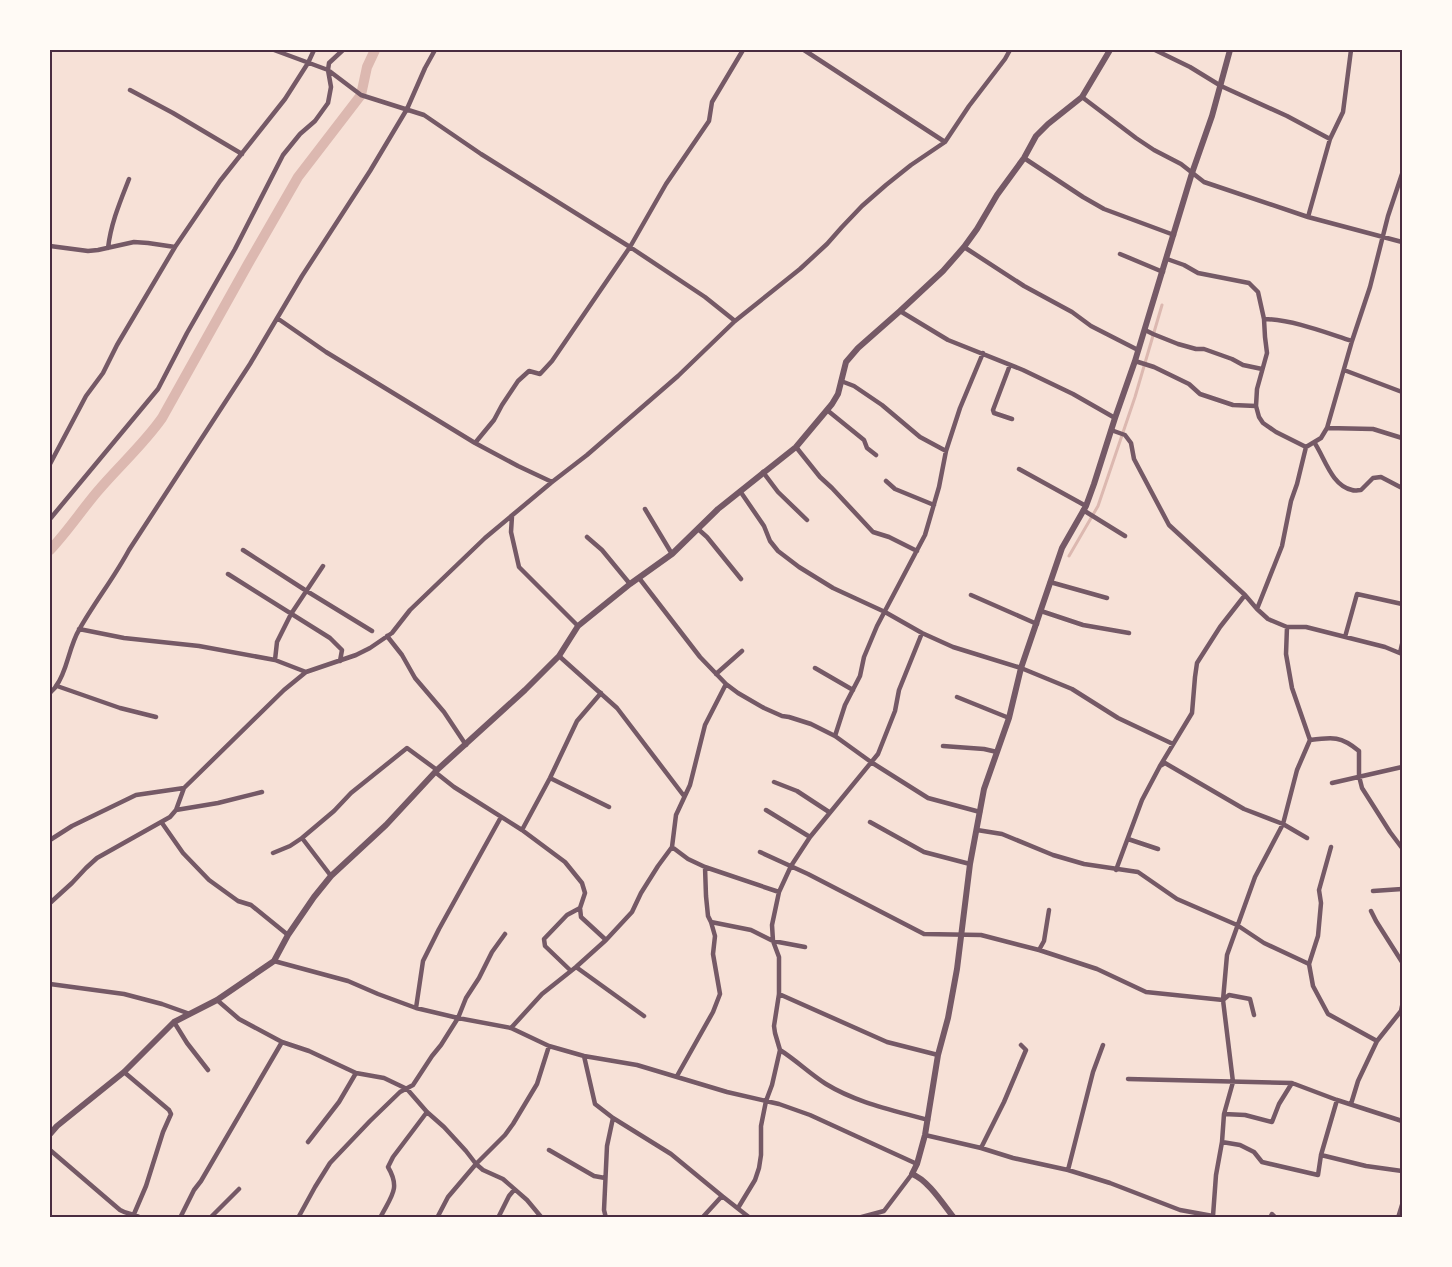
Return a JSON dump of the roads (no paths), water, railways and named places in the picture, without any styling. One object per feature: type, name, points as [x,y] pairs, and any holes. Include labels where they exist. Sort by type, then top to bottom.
[{"type":"street","points":[[274,50],[328,70],[361,95],[424,115],[481,154],[630,247],[705,297],[735,321]]},
{"type":"street","points":[[50,464],[52,454],[86,396],[103,373],[175,247],[220,181],[285,99],[314,50]]},
{"type":"street","points":[[50,519],[158,388],[235,249],[283,155],[300,134],[315,121],[327,103],[331,87],[329,63],[343,50]]},
{"type":"street","points":[[50,693],[57,686],[79,629],[250,364],[302,276],[370,171],[407,109],[435,50]]},
{"type":"street","points":[[475,443],[494,420],[518,381],[529,371],[540,374],[552,361],[630,247],[667,182],[710,121],[712,102],[743,50]]},
{"type":"street","points":[[804,50],[945,142]]},
{"type":"street","points":[[50,903],[97,858],[171,817],[184,788],[284,690],[306,672],[370,648],[392,633],[410,610],[485,537],[587,455],[678,376],[735,321],[800,269],[886,185],[945,142],[1010,50]]},
{"type":"street","points":[[50,1134],[124,1072],[174,1022],[217,1000],[274,960],[288,935],[331,876],[386,825],[436,771],[559,656],[578,626],[672,554],[740,490],[796,447],[838,394],[846,362],[858,348],[943,271],[964,247],[1024,158],[1036,136],[1083,97],[1110,50]]},
{"type":"street","points":[[1155,50],[1190,67],[1221,86],[1287,116],[1330,139]]},
{"type":"street","points":[[858,1218],[884,1211],[917,1164],[928,1120],[938,1055],[948,1018],[962,934],[970,864],[984,789],[1009,718],[1021,668],[1062,548],[1085,508],[1114,431],[1114,418],[1145,330],[1192,173],[1212,116],[1230,50]]},
{"type":"street","points":[[1308,217],[1330,139],[1343,112],[1351,50]]},
{"type":"street","points":[[130,90],[242,154]]},
{"type":"street","points":[[1083,97],[1136,138],[1181,164],[1204,182],[1308,217],[1402,242]]},
{"type":"street","points":[[1024,158],[1104,209],[1174,235]]},
{"type":"street","points":[[1257,609],[1282,546],[1291,501],[1306,447],[1321,438],[1327,428],[1402,174]]},
{"type":"street","points":[[108,248],[116,211],[129,179]]},
{"type":"street","points":[[50,246],[87,251],[134,242],[175,247]]},
{"type":"street","points":[[964,247],[1024,286],[1072,312],[1091,326],[1138,350]]},
{"type":"street","points":[[1119,254],[1163,272]]},
{"type":"street","points":[[1167,259],[1198,273],[1249,283],[1258,292],[1264,319],[1267,352],[1257,389],[1256,406],[1259,417],[1263,423],[1276,432],[1306,447]]},
{"type":"street","points":[[900,311],[948,340],[983,353],[1073,394],[1114,418]]},
{"type":"street","points":[[277,318],[326,352],[475,443],[552,482]]},
{"type":"street","points":[[1264,319],[1277,319],[1352,341]]},
{"type":"street","points":[[1145,330],[1178,344],[1204,349],[1244,365],[1262,369]]},
{"type":"street","points":[[835,736],[845,705],[860,675],[864,657],[925,535],[946,451],[960,408],[983,353]]},
{"type":"street","points":[[1135,361],[1154,367],[1189,384],[1200,394],[1233,405],[1256,406]]},
{"type":"street","points":[[1010,365],[993,410],[994,413],[1012,419]]},
{"type":"street","points":[[1344,370],[1402,392]]},
{"type":"street","points":[[841,381],[854,386],[882,405],[920,437],[946,451]]},
{"type":"street","points":[[827,410],[864,440],[867,448],[876,455]]},
{"type":"street","points":[[1327,428],[1373,429],[1402,438]]},
{"type":"street","points":[[1114,431],[1125,435],[1131,443],[1134,459],[1169,525],[1268,619],[1287,627],[1306,627],[1401,653],[1402,644]]},
{"type":"street","points":[[1314,442],[1336,482],[1351,490],[1361,490],[1373,478],[1381,477],[1402,488]]},
{"type":"street","points":[[796,447],[820,477],[873,532],[917,551]]},
{"type":"street","points":[[1019,469],[1085,508],[1125,536]]},
{"type":"street","points":[[763,472],[778,492],[807,520]]},
{"type":"street","points":[[886,481],[895,489],[934,505]]},
{"type":"street","points":[[740,490],[778,551],[833,588],[885,612],[922,633],[953,646],[1021,668],[1072,689],[1119,718],[1173,744]]},
{"type":"street","points":[[645,508],[672,554]]},
{"type":"street","points":[[512,516],[511,532],[519,567],[578,626]]},
{"type":"street","points":[[698,529],[741,579]]},
{"type":"street","points":[[587,537],[602,550],[630,584]]},
{"type":"street","points":[[243,550],[372,631]]},
{"type":"street","points":[[275,660],[277,642],[291,614],[323,566]]},
{"type":"street","points":[[228,574],[330,638],[342,650],[340,661]]},
{"type":"street","points":[[639,578],[675,626],[716,674],[738,693],[782,716],[811,724],[835,736],[928,798],[980,812]]},
{"type":"street","points":[[1050,582],[1107,598]]},
{"type":"street","points":[[1345,637],[1357,594],[1402,604]]},
{"type":"street","points":[[1116,870],[1142,800],[1192,713],[1197,663],[1220,627],[1245,595]]},
{"type":"street","points":[[971,596],[1037,624]]},
{"type":"street","points":[[1041,611],[1083,625],[1129,633]]},
{"type":"street","points":[[925,1135],[1068,1170],[1110,1183],[1180,1210],[1214,1217],[1216,1175],[1224,1114],[1233,1082],[1223,1000],[1227,955],[1255,877],[1283,824],[1297,770],[1310,740],[1292,688],[1286,654],[1287,627]]},
{"type":"street","points":[[79,629],[124,638],[192,645],[275,660],[306,672]]},
{"type":"street","points":[[738,1208],[755,1180],[759,1168],[761,1126],[780,1050],[774,1026],[779,994],[779,957],[773,940],[772,925],[779,892],[791,866],[810,837],[878,754],[895,711],[899,690],[922,633]]},
{"type":"street","points":[[387,636],[402,655],[415,678],[444,712],[466,744]]},
{"type":"street","points":[[716,674],[742,651]]},
{"type":"street","points":[[559,656],[617,708],[684,796]]},
{"type":"street","points":[[815,668],[853,690]]},
{"type":"street","points":[[511,1028],[542,994],[606,940],[632,912],[641,893],[672,848],[675,815],[690,785],[705,725],[726,684]]},
{"type":"street","points":[[57,686],[120,708],[156,717]]},
{"type":"street","points":[[522,830],[577,721],[601,693]]},
{"type":"street","points":[[957,697],[1009,718]]},
{"type":"street","points":[[1310,740],[1331,737],[1348,741],[1359,751],[1359,776],[1362,788],[1402,848]]},
{"type":"street","points":[[943,746],[997,752]]},
{"type":"street","points":[[273,853],[302,838],[351,793],[407,748],[454,787],[522,830],[565,862],[582,883],[585,893],[580,908],[582,917],[606,940]]},
{"type":"street","points":[[1160,766],[1165,764],[1244,809],[1283,824],[1307,838]]},
{"type":"street","points":[[1332,783],[1402,767]]},
{"type":"street","points":[[550,778],[609,807]]},
{"type":"street","points":[[774,782],[797,790],[829,812]]},
{"type":"street","points":[[50,840],[72,826],[136,795],[184,788]]},
{"type":"street","points":[[176,810],[262,792]]},
{"type":"street","points":[[766,810],[810,837]]},
{"type":"street","points":[[416,1008],[423,961],[501,817]]},
{"type":"street","points":[[870,822],[924,852],[970,864]]},
{"type":"street","points":[[162,823],[183,853],[208,880],[238,901],[251,905],[288,935]]},
{"type":"street","points":[[977,830],[1002,834],[1053,855],[1084,864],[1138,872],[1177,899],[1237,925],[1264,944],[1309,964]]},
{"type":"street","points":[[302,838],[331,876]]},
{"type":"street","points":[[1128,839],[1158,849]]},
{"type":"street","points":[[1331,847],[1319,890],[1321,903],[1318,936],[1309,964],[1313,986],[1328,1014],[1377,1041]]},
{"type":"street","points":[[672,848],[705,867],[779,892]]},
{"type":"street","points":[[760,852],[924,934],[981,935],[1039,950],[1097,969],[1146,992],[1223,1000],[1229,995],[1250,999],[1254,1015]]},
{"type":"street","points":[[677,1076],[713,1012],[720,994],[712,954],[715,936],[708,916],[705,867]]},
{"type":"street","points":[[1373,891],[1402,889]]},
{"type":"street","points":[[570,970],[545,946],[544,939],[567,915],[580,908]]},
{"type":"street","points":[[1039,950],[1044,940],[1050,910]]},
{"type":"street","points":[[1371,911],[1402,962]]},
{"type":"street","points":[[711,922],[751,930],[773,940],[805,947]]},
{"type":"street","points":[[298,1218],[330,1163],[400,1092],[413,1085],[458,1018],[466,998],[505,934]]},
{"type":"street","points":[[274,960],[348,981],[416,1008],[511,1028],[549,1046],[585,1056],[637,1065],[727,1092],[766,1101],[810,1115],[917,1164]]},
{"type":"street","points":[[576,967],[644,1016]]},
{"type":"street","points":[[50,984],[124,994],[191,1014]]},
{"type":"street","points":[[779,994],[887,1042],[938,1055]]},
{"type":"street","points":[[217,1000],[238,1019],[282,1042],[309,1051],[356,1073],[384,1078],[407,1089],[476,1164],[483,1170],[503,1179],[542,1218]]},
{"type":"street","points":[[1351,1104],[1358,1081],[1377,1041],[1401,1011],[1402,1006]]},
{"type":"street","points":[[174,1022],[208,1070]]},
{"type":"street","points":[[180,1218],[194,1190],[282,1042]]},
{"type":"street","points":[[981,1148],[1026,1050],[1021,1045]]},
{"type":"street","points":[[1068,1170],[1093,1071],[1103,1045]]},
{"type":"street","points":[[437,1218],[448,1197],[513,1124],[537,1084],[549,1046]]},
{"type":"street","points":[[780,1050],[825,1083],[848,1096],[871,1105],[928,1120]]},
{"type":"street","points":[[585,1056],[595,1104],[613,1118],[671,1154],[750,1218]]},
{"type":"street","points":[[124,1072],[171,1114],[134,1214]]},
{"type":"street","points":[[308,1142],[339,1102],[356,1073]]},
{"type":"street","points":[[1128,1079],[1292,1083],[1402,1121]]},
{"type":"street","points":[[1224,1114],[1245,1115],[1272,1122],[1279,1104],[1292,1083]]},
{"type":"street","points":[[1222,1142],[1240,1145],[1254,1152],[1262,1162],[1318,1175],[1321,1155],[1337,1100]]},
{"type":"street","points":[[380,1218],[395,1189],[394,1178],[388,1167],[427,1112]]},
{"type":"street","points":[[606,1218],[604,1210],[607,1146],[613,1118]]},
{"type":"street","points":[[50,1150],[126,1215],[134,1214],[141,1218]]},
{"type":"street","points":[[549,1150],[594,1176],[605,1178]]},
{"type":"street","points":[[1321,1155],[1366,1166],[1402,1171]]},
{"type":"street","points":[[912,1174],[925,1183],[954,1218]]},
{"type":"street","points":[[210,1218],[239,1189]]},
{"type":"street","points":[[498,1218],[514,1190]]},
{"type":"street","points":[[702,1218],[722,1196]]},
{"type":"street","points":[[1398,1218],[1402,1205]]},
{"type":"street","points":[[884,1211],[887,1218]]},
{"type":"street","points":[[1270,1218],[1272,1214],[1276,1218]]},
{"type":"waterway","points":[[50,550],[162,418],[298,177],[361,95],[367,67],[375,50]]},
{"type":"waterway","points":[[1069,556],[1098,506],[1135,397],[1162,305]]}]
